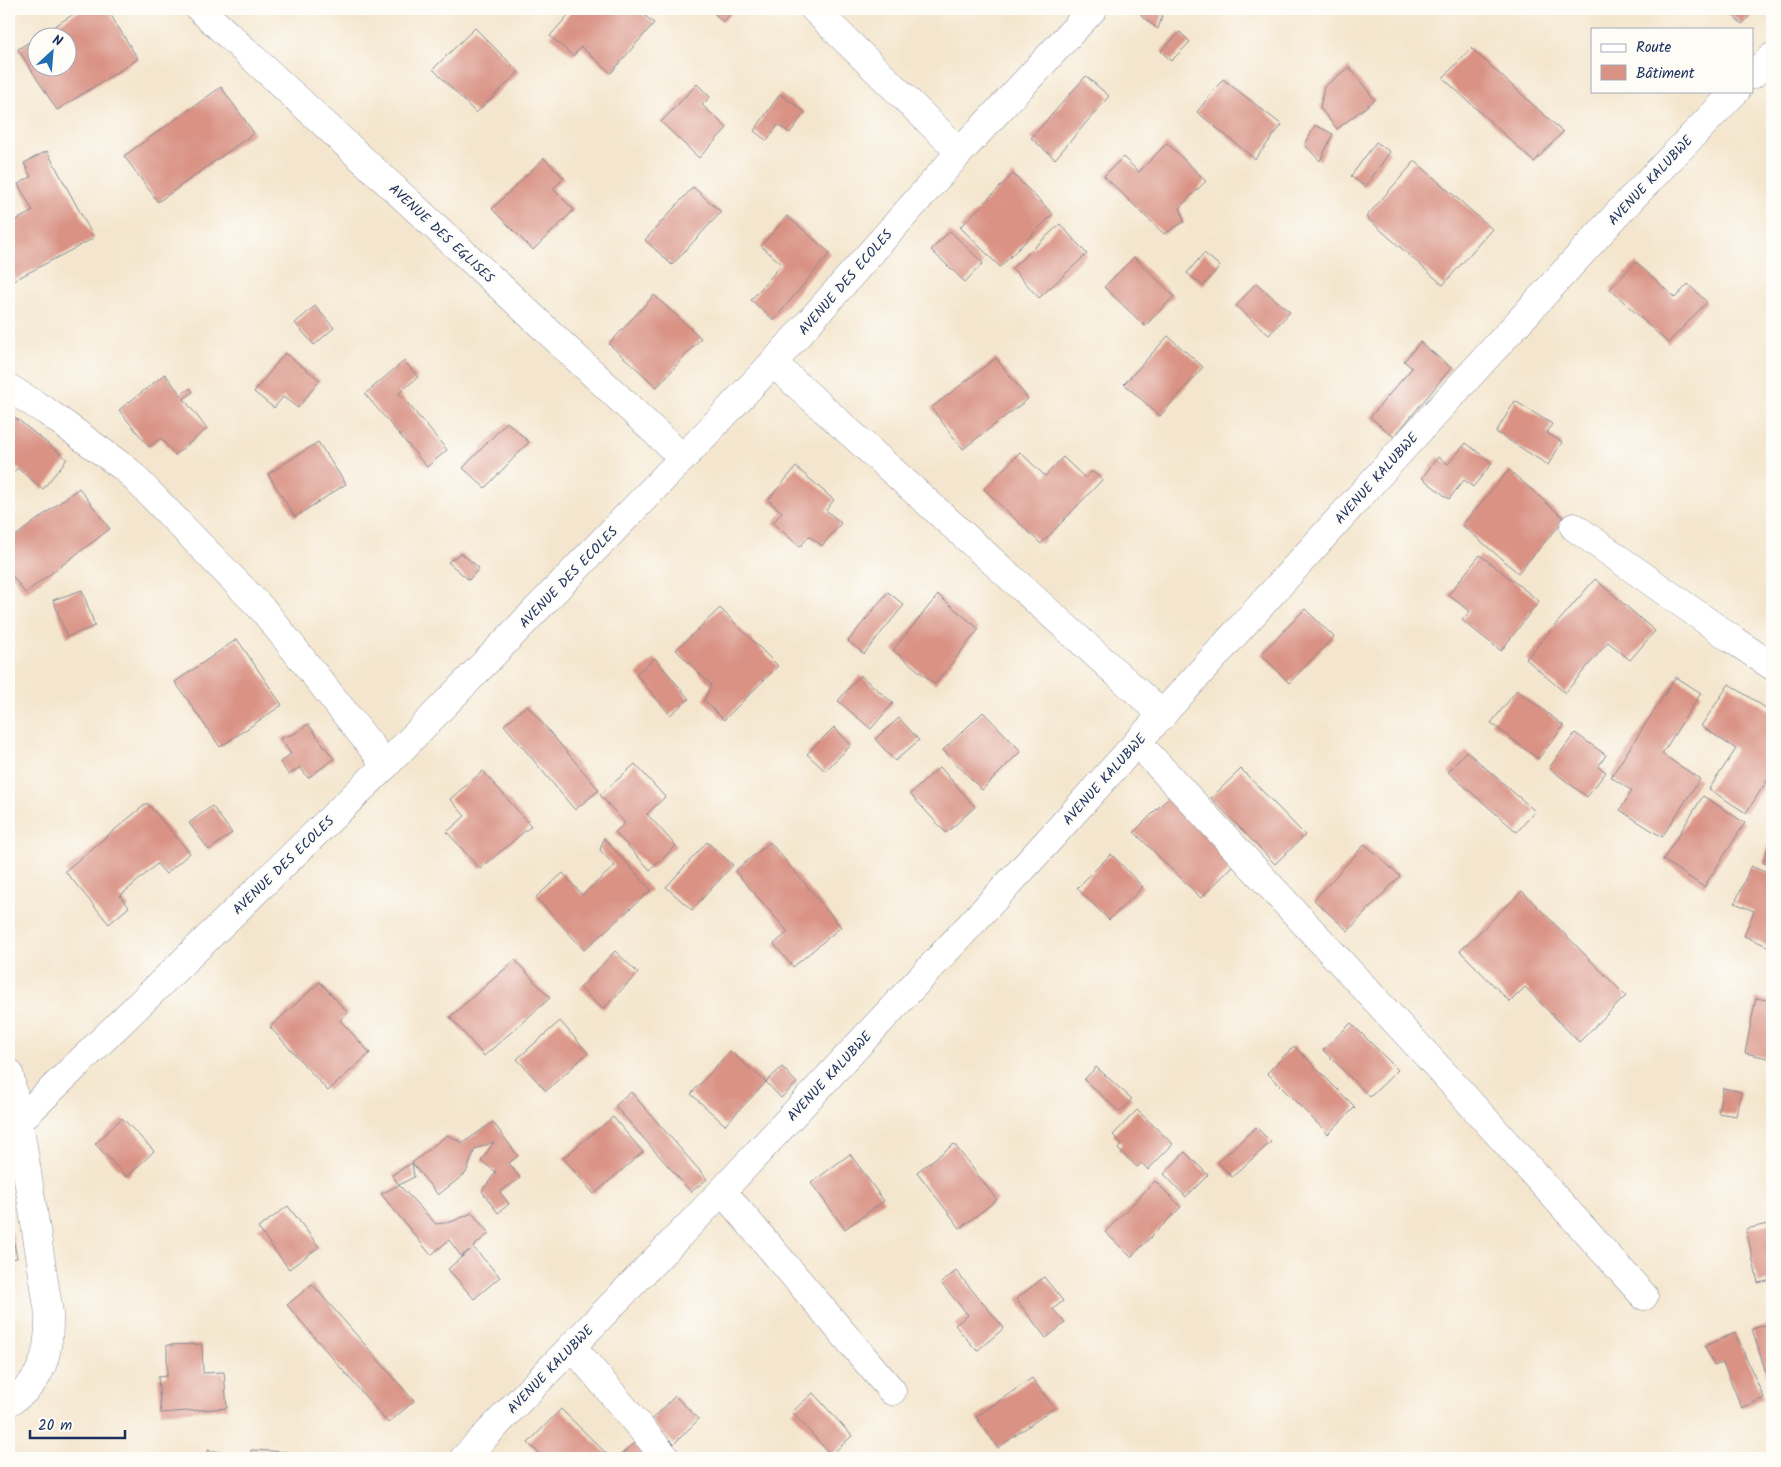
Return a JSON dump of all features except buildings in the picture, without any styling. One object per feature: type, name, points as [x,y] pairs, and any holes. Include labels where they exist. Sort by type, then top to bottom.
[{"type":"street","name":"AVENUE DES EGLISES","points":[[200,9],[683,458]]},
{"type":"street","points":[[814,9],[960,152]]},
{"type":"street","name":"AVENUE DES ECOLES","points":[[19,1121],[386,765],[683,458],[773,363],[960,152],[1093,9]]},
{"type":"street","points":[[1754,73],[1772,57]]},
{"type":"street","name":"AVENUE KALUBWE","points":[[464,1458],[722,1191],[1028,863],[1619,212],[1735,92]]},
{"type":"street","points":[[773,363],[1162,715]]},
{"type":"street","points":[[9,388],[46,411],[127,470],[264,611],[386,765]]},
{"type":"street","points":[[1574,527],[1732,640],[1772,666]]},
{"type":"street","points":[[1137,742],[1438,1068],[1644,1296]]},
{"type":"street","points":[[9,1073],[19,1121],[49,1313],[46,1357],[36,1379],[9,1402]]},
{"type":"street","points":[[722,1191],[892,1391]]},
{"type":"street","points":[[572,1346],[666,1458]]}]
